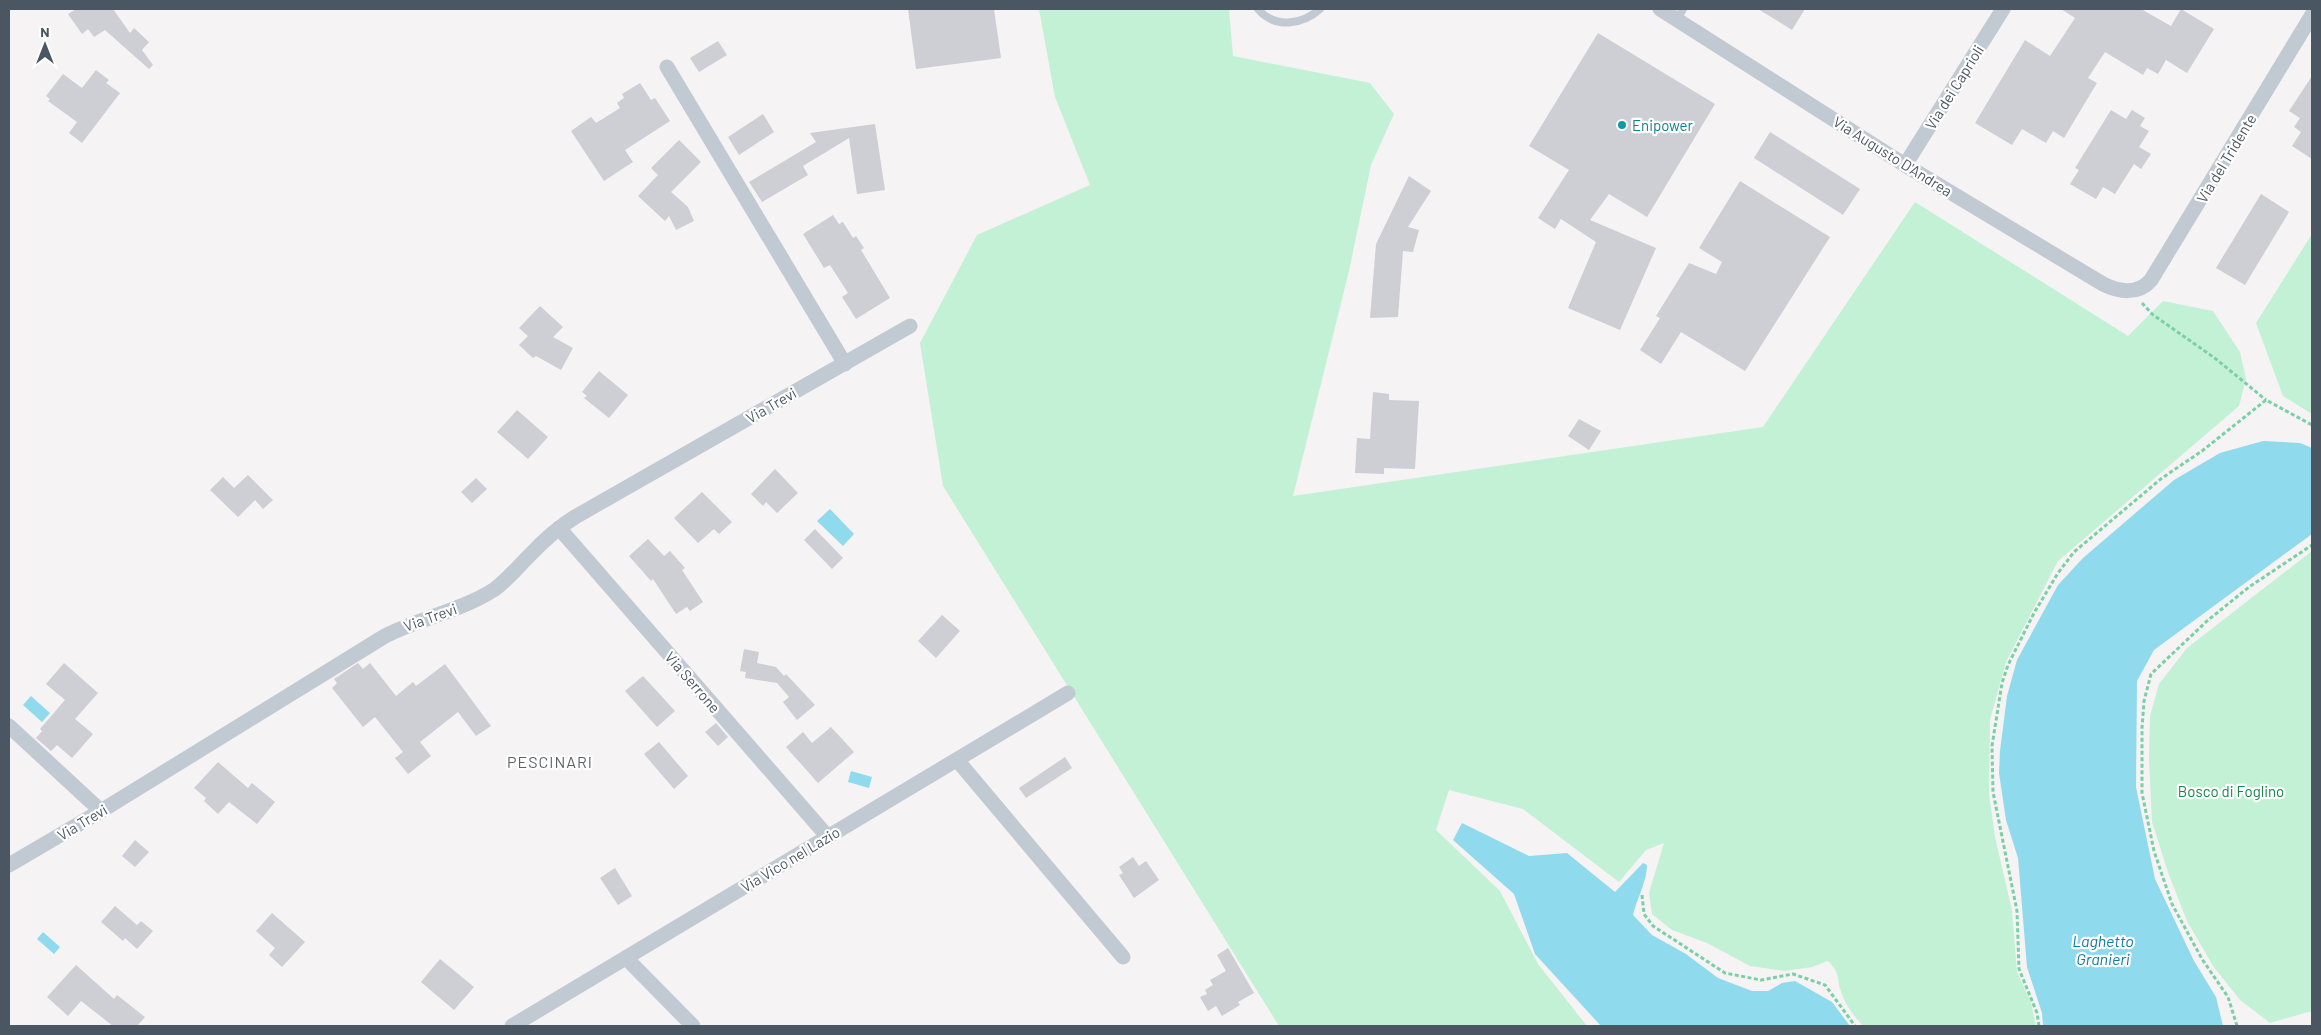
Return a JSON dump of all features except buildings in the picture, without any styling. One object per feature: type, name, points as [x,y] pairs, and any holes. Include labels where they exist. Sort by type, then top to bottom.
[{"type":"street","name":"Via Augusto D'Andrea","points":[[1660,9],[1680,14],[1906,165],[2103,284],[2131,291]]},
{"type":"street","name":"Via dei Caprioli","points":[[1906,165],[2002,9]]},
{"type":"street","name":"Via del Tridente","points":[[2131,291],[2142,288],[2154,276],[2312,15]]},
{"type":"street","points":[[667,67],[845,364]]},
{"type":"street","name":"Via Trevi","points":[[9,865],[101,811],[384,636],[417,621],[471,602],[488,593],[503,583],[559,528],[910,326]]},
{"type":"street","name":"Via Serrone","points":[[559,528],[828,837]]},
{"type":"street","name":"Via Vico nel Lazio","points":[[512,1026],[1068,693]]},
{"type":"street","points":[[9,726],[101,811]]},
{"type":"street","points":[[957,760],[1123,957]]},
{"type":"street","points":[[626,958],[692,1026]]},
{"type":"lane","points":[[1258,9],[1272,20],[1291,23],[1303,20],[1320,9]]},
{"type":"path","points":[[2131,291],[2152,314],[2216,359],[2266,400],[2312,425]]},
{"type":"path","points":[[2039,1026],[2037,1013],[2019,969],[2017,911],[1993,792],[1993,739],[2002,683],[2008,664],[2034,613],[2058,573],[2074,552],[2162,478],[2202,451],[2266,400]]},
{"type":"path","points":[[2237,1026],[2228,997],[2202,959],[2172,904],[2154,851],[2142,793],[2144,701],[2151,674],[2207,621],[2250,587],[2312,545]]},
{"type":"path","points":[[1642,895],[1644,914],[1653,926],[1725,973],[1761,980],[1793,974],[1825,985],[1855,1026]]},
{"type":"green space","points":[[1039,9],[1229,9],[1233,56],[1370,83],[1394,114],[1371,165],[1349,271],[1293,496],[1763,427],[1915,202],[2128,336],[2163,301],[2213,311],[2240,352],[2246,379],[2239,406],[2058,561],[2006,662],[1990,720],[1989,794],[1995,837],[2012,910],[2017,972],[2031,1003],[2036,1026],[1864,1026],[1847,1004],[1840,989],[1836,971],[1828,961],[1812,967],[1785,971],[1750,966],[1707,943],[1672,930],[1652,914],[1649,893],[1664,843],[1646,850],[1619,882],[1523,809],[1449,790],[1436,830],[1500,891],[1538,964],[1587,1026],[1279,1026],[943,486],[920,343],[977,235],[1090,185],[1055,97]]},
{"type":"green space","points":[[2312,234],[2312,414],[2283,396],[2256,323]]},
{"type":"green space","name":"Bosco di Foglino","points":[[2312,551],[2312,1011],[2270,1023],[2240,1000],[2213,966],[2187,921],[2169,875],[2152,822],[2149,759],[2150,716],[2159,684],[2187,648]]},
{"type":"water","name":"Laghetto Granieri","points":[[2263,441],[2300,443],[2312,448],[2312,534],[2154,650],[2137,681],[2136,787],[2155,879],[2194,961],[2216,997],[2223,1026],[2043,1026],[2042,1013],[2027,967],[2018,858],[2006,820],[1999,773],[2007,696],[2017,660],[2058,585],[2083,558],[2174,480],[2220,453]]},
{"type":"water","points":[[830,509],[854,534],[843,546],[817,521]]},
{"type":"water","points":[[31,696],[50,713],[42,722],[23,705]]},
{"type":"water","points":[[851,771],[872,777],[869,788],[848,782]]},
{"type":"water","points":[[1462,823],[1529,856],[1567,853],[1615,892],[1643,863],[1647,865],[1633,915],[1652,935],[1686,954],[1718,978],[1752,991],[1768,991],[1782,983],[1795,981],[1832,1002],[1850,1026],[1601,1026],[1535,954],[1514,894],[1453,840]]},
{"type":"water","points":[[43,932],[60,947],[54,954],[37,939]]},
{"type":"place","name":"Enipower","points":[[1622,125]]},
{"type":"district","name":"PESCINARI","points":[[550,761]]}]
